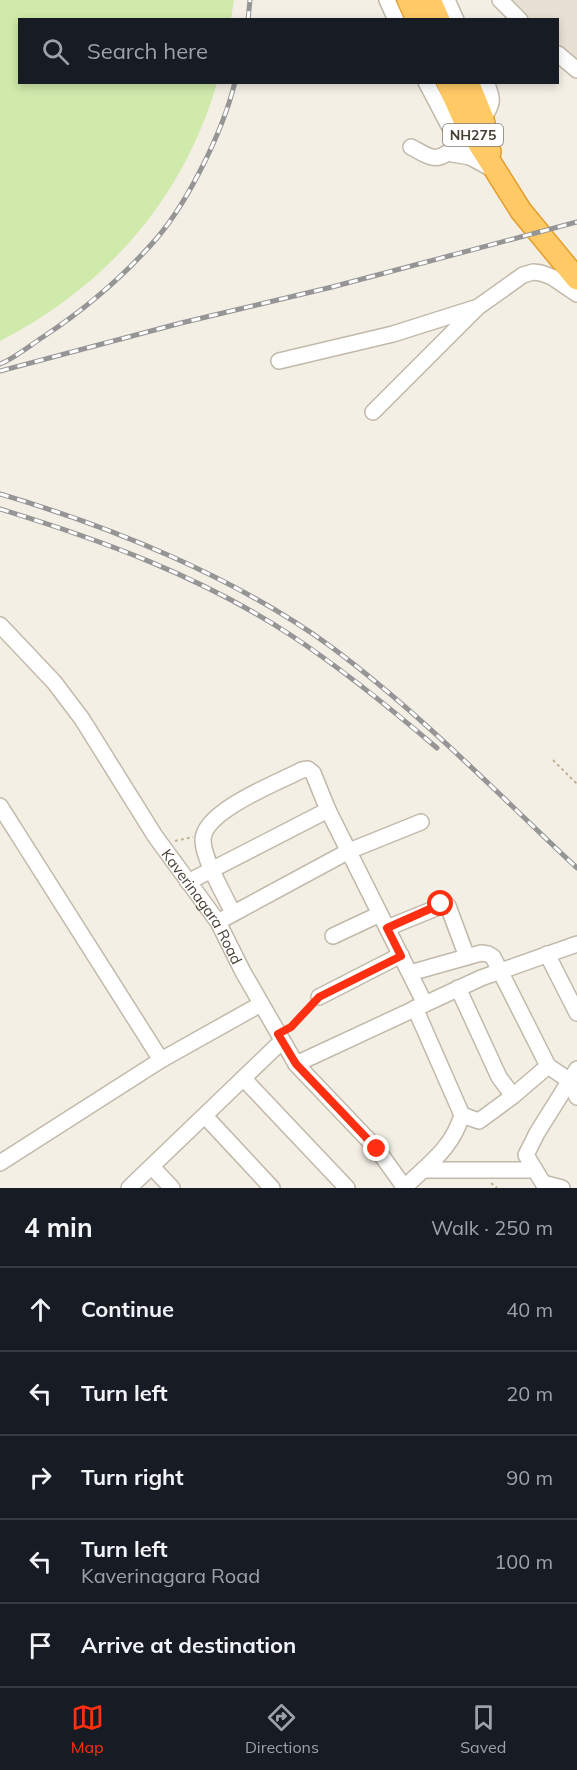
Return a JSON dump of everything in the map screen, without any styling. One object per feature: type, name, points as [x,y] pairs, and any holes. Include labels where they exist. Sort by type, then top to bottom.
[{"type":"highway","points":[[408,0],[416,18]]},
{"type":"highway","points":[[430,0],[438,18]]},
{"type":"highway","name":"NH275","points":[[448,84],[465,122],[521,211],[577,279]]},
{"type":"highway","name":"NH275","points":[[469,84],[483,119],[490,152],[499,177]]},
{"type":"street","points":[[387,0],[395,18]]},
{"type":"street","points":[[447,0],[455,18]]},
{"type":"street","points":[[500,0],[518,18]]},
{"type":"street","points":[[559,55],[577,70]]},
{"type":"street","points":[[427,84],[451,132],[470,157],[499,177]]},
{"type":"street","points":[[483,119],[493,99],[487,84]]},
{"type":"street","points":[[411,147],[435,158],[440,158],[447,153],[470,157]]},
{"type":"street","points":[[373,412],[478,307],[523,275],[533,272],[552,277],[577,294]]},
{"type":"street","points":[[279,361],[393,334],[478,307]]},
{"type":"street","name":"Kaverinagara Road","points":[[0,625],[54,682],[82,719],[155,836],[218,922],[296,1064],[377,1149],[404,1188]]},
{"type":"street","points":[[233,913],[211,870],[203,840],[208,824],[228,807],[308,769],[313,772],[328,810],[410,972],[420,1006],[462,1115],[450,1144],[404,1188]]},
{"type":"street","points":[[0,806],[161,1060]]},
{"type":"street","points":[[188,882],[328,810]]},
{"type":"street","points":[[218,922],[349,851],[422,822]]},
{"type":"street","points":[[333,936],[446,904],[467,957]]},
{"type":"street","points":[[296,1064],[458,988],[501,970],[577,944]]},
{"type":"street","points":[[410,972],[481,953],[493,957],[548,1066],[573,1075]]},
{"type":"street","points":[[547,954],[577,1013]]},
{"type":"street","points":[[319,997],[401,956]]},
{"type":"street","points":[[458,988],[499,1077],[513,1096]]},
{"type":"street","points":[[0,1163],[161,1060],[261,1004]]},
{"type":"street","points":[[129,1188],[244,1079],[280,1037]]},
{"type":"street","points":[[462,1115],[479,1121],[548,1066]]},
{"type":"street","points":[[573,1075],[577,1097]]},
{"type":"street","points":[[562,1188],[543,1183],[526,1155],[573,1075]]},
{"type":"street","points":[[244,1079],[346,1188]]},
{"type":"street","points":[[205,1116],[272,1188]]},
{"type":"street","points":[[152,1167],[172,1188]]},
{"type":"street","points":[[423,1170],[535,1170]]},
{"type":"path","points":[[553,760],[577,784]]},
{"type":"path","points":[[164,846],[181,839],[205,834]]},
{"type":"path","points":[[280,1037],[319,997]]},
{"type":"shaded area","points":[[494,0],[577,0],[577,74],[559,58],[559,18],[515,18]]},
{"type":"green space","points":[[0,0],[234,0],[231,18],[18,18],[18,84],[217,84],[184,165],[162,201],[136,235],[107,266],[74,294],[39,319],[0,341]]},
{"type":"railway","points":[[248,18],[250,0]]},
{"type":"railway","points":[[0,364],[22,352],[89,304],[157,238],[181,204],[204,164],[230,101],[234,84]]},
{"type":"railway","points":[[0,371],[577,222]]},
{"type":"railway","points":[[0,494],[85,522],[171,556],[213,576],[293,621],[330,646],[395,698],[577,868]]},
{"type":"railway","points":[[0,509],[75,533],[149,561],[255,613],[346,674],[437,748]]},
{"type":"route","points":[[377,1149],[296,1064],[278,1034],[291,1027],[319,997],[401,956],[387,928],[441,904]]}]
